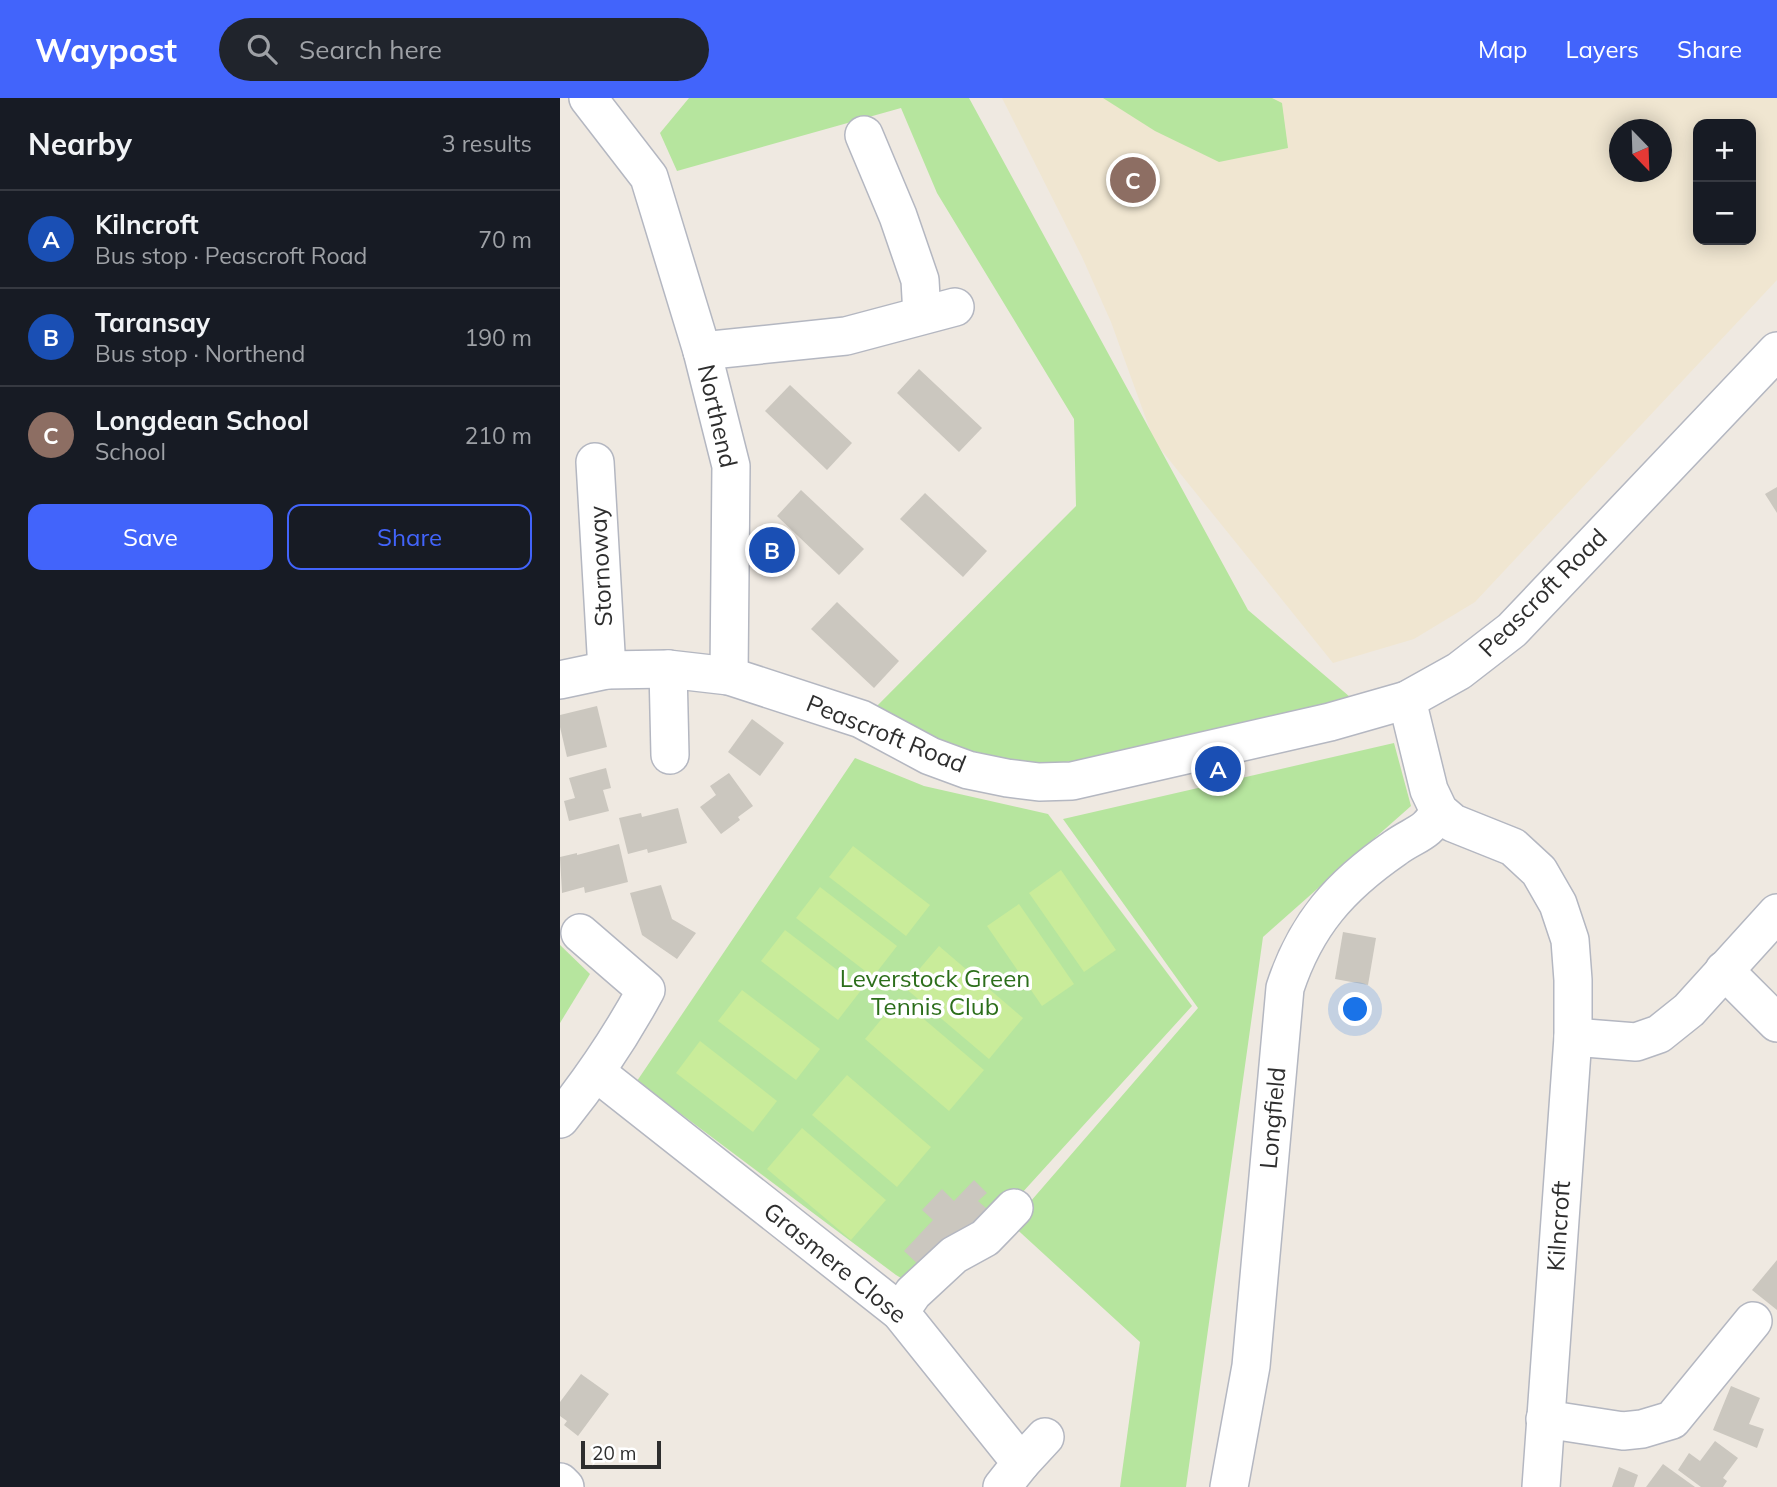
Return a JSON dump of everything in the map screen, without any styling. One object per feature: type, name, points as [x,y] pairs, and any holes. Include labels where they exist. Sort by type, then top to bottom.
[{"type":"street","name":"Northend","points":[[588,98],[649,177],[702,351],[731,466],[729,676]]},
{"type":"street","points":[[702,351],[846,336],[939,311],[920,280],[898,216],[864,135]]},
{"type":"street","name":"Peascroft Road","points":[[729,676],[861,719],[930,756],[968,769],[1039,782],[1072,781],[1118,772],[1330,722],[1407,700],[1459,671],[1512,631],[1777,351]]},
{"type":"street","name":"Stornoway","points":[[595,462],[607,670]]},
{"type":"street","points":[[560,680],[607,670],[668,668],[729,676]]},
{"type":"street","points":[[668,668],[670,755]]},
{"type":"street","points":[[1407,700],[1429,790],[1439,811]]},
{"type":"street","name":"Kilncroft","points":[[1439,811],[1453,823],[1513,847],[1539,871],[1558,904],[1570,940],[1573,1037],[1541,1487]]},
{"type":"street","name":"Longfield","points":[[1229,1487],[1251,1366],[1285,988],[1296,956],[1320,915],[1354,880],[1396,847],[1432,825],[1439,811]]},
{"type":"street","points":[[1573,1037],[1636,1042],[1659,1034],[1689,1010],[1777,913]]},
{"type":"street","points":[[560,1119],[624,1032],[646,990],[580,933]]},
{"type":"street","points":[[1724,970],[1777,1023]]},
{"type":"street","name":"Grasmere Close","points":[[604,1059],[900,1312],[1011,1475]]},
{"type":"street","points":[[900,1312],[914,1293],[954,1255],[985,1238],[1014,1208]]},
{"type":"street","points":[[1545,1419],[1623,1432],[1672,1420],[1753,1321]]},
{"type":"street","points":[[1011,1475],[1045,1437]]},
{"type":"street","points":[[560,1482],[565,1487]]},
{"type":"shaded area","points":[[1002,98],[1777,98],[1777,280],[1475,602],[1414,639],[1333,663],[1154,441],[1111,322],[1082,257]]},
{"type":"green space","points":[[689,98],[969,98],[1248,610],[1377,720],[1198,742],[1012,770],[864,719],[1076,506],[1074,419],[937,193],[901,108],[677,171],[660,133]]},
{"type":"green space","points":[[1103,98],[1272,98],[1282,103],[1288,148],[1219,162],[1155,131]]},
{"type":"green space","points":[[1394,743],[1411,806],[1263,937],[1186,1487],[1120,1487],[1140,1342],[1011,1224],[1198,1008],[1063,819]]},
{"type":"green space","name":"Leverstock Green Tennis Club","points":[[855,758],[924,786],[1048,814],[1192,1006],[929,1295],[896,1275],[637,1081]]},
{"type":"green space","points":[[853,846],[930,905],[906,936],[829,877]]},
{"type":"green space","points":[[1061,870],[1116,950],[1084,972],[1029,893]]},
{"type":"green space","points":[[820,887],[897,946],[873,977],[796,918]]},
{"type":"green space","points":[[1019,904],[1074,984],[1042,1006],[987,926]]},
{"type":"green space","points":[[785,930],[862,989],[838,1020],[761,961]]},
{"type":"green space","points":[[560,945],[590,974],[560,1023]]},
{"type":"green space","points":[[939,946],[1023,1018],[989,1059],[904,987]]},
{"type":"green space","points":[[742,990],[820,1049],[796,1080],[718,1021]]},
{"type":"green space","points":[[899,998],[984,1070],[949,1111],[865,1039]]},
{"type":"green space","points":[[700,1041],[777,1101],[753,1132],[676,1073]]},
{"type":"green space","points":[[847,1075],[931,1147],[897,1187],[812,1115]]},
{"type":"green space","points":[[802,1128],[886,1200],[851,1240],[767,1169]]},
{"type":"building","points":[[919,369],[982,428],[959,452],[897,393]]},
{"type":"building","points":[[790,385],[852,443],[827,470],[765,411]]},
{"type":"building","points":[[1777,487],[1777,513],[1765,494]]},
{"type":"building","points":[[801,490],[864,549],[839,575],[777,516]]},
{"type":"building","points":[[925,493],[987,551],[963,577],[900,519]]},
{"type":"building","points":[[837,602],[899,661],[874,688],[811,629]]},
{"type":"building","points":[[597,706],[607,747],[567,757],[560,715]]},
{"type":"building","points":[[752,719],[784,743],[760,776],[728,752]]},
{"type":"building","points":[[606,768],[611,788],[603,790],[609,811],[569,821],[564,801],[575,798],[569,778]]},
{"type":"building","points":[[729,773],[753,806],[721,834],[700,807],[716,795],[710,786]]},
{"type":"building","points":[[678,808],[687,843],[648,853],[647,849],[628,854],[619,818],[641,813],[642,817]]},
{"type":"building","points":[[619,844],[628,882],[585,893],[584,887],[562,893],[560,857]]},
{"type":"building","points":[[661,885],[672,919],[696,933],[677,959],[642,935],[630,893]]},
{"type":"building","points":[[1343,932],[1376,938],[1368,985],[1335,979]]},
{"type":"building","points":[[974,1180],[987,1193],[978,1201],[987,1209],[956,1243],[922,1268],[904,1251],[933,1220],[922,1210],[942,1189],[954,1201]]},
{"type":"building","points":[[1777,1260],[1777,1310],[1752,1290]]},
{"type":"building","points":[[581,1374],[609,1394],[578,1436],[564,1425],[567,1421],[560,1416],[560,1402]]},
{"type":"building","points":[[1731,1386],[1760,1398],[1749,1424],[1764,1429],[1757,1448],[1713,1430]]},
{"type":"building","points":[[1715,1441],[1738,1458],[1723,1478],[1727,1481],[1723,1487],[1701,1487],[1678,1470],[1689,1453],[1700,1461]]},
{"type":"building","points":[[1663,1464],[1695,1487],[1646,1487]]},
{"type":"building","points":[[1619,1467],[1638,1475],[1634,1487],[1612,1487]]},
{"type":"place","name":"Longdean School","points":[[1133,180]]},
{"type":"place","name":"Taransay","points":[[772,550]]},
{"type":"place","name":"Kilncroft","points":[[1218,769]]}]
